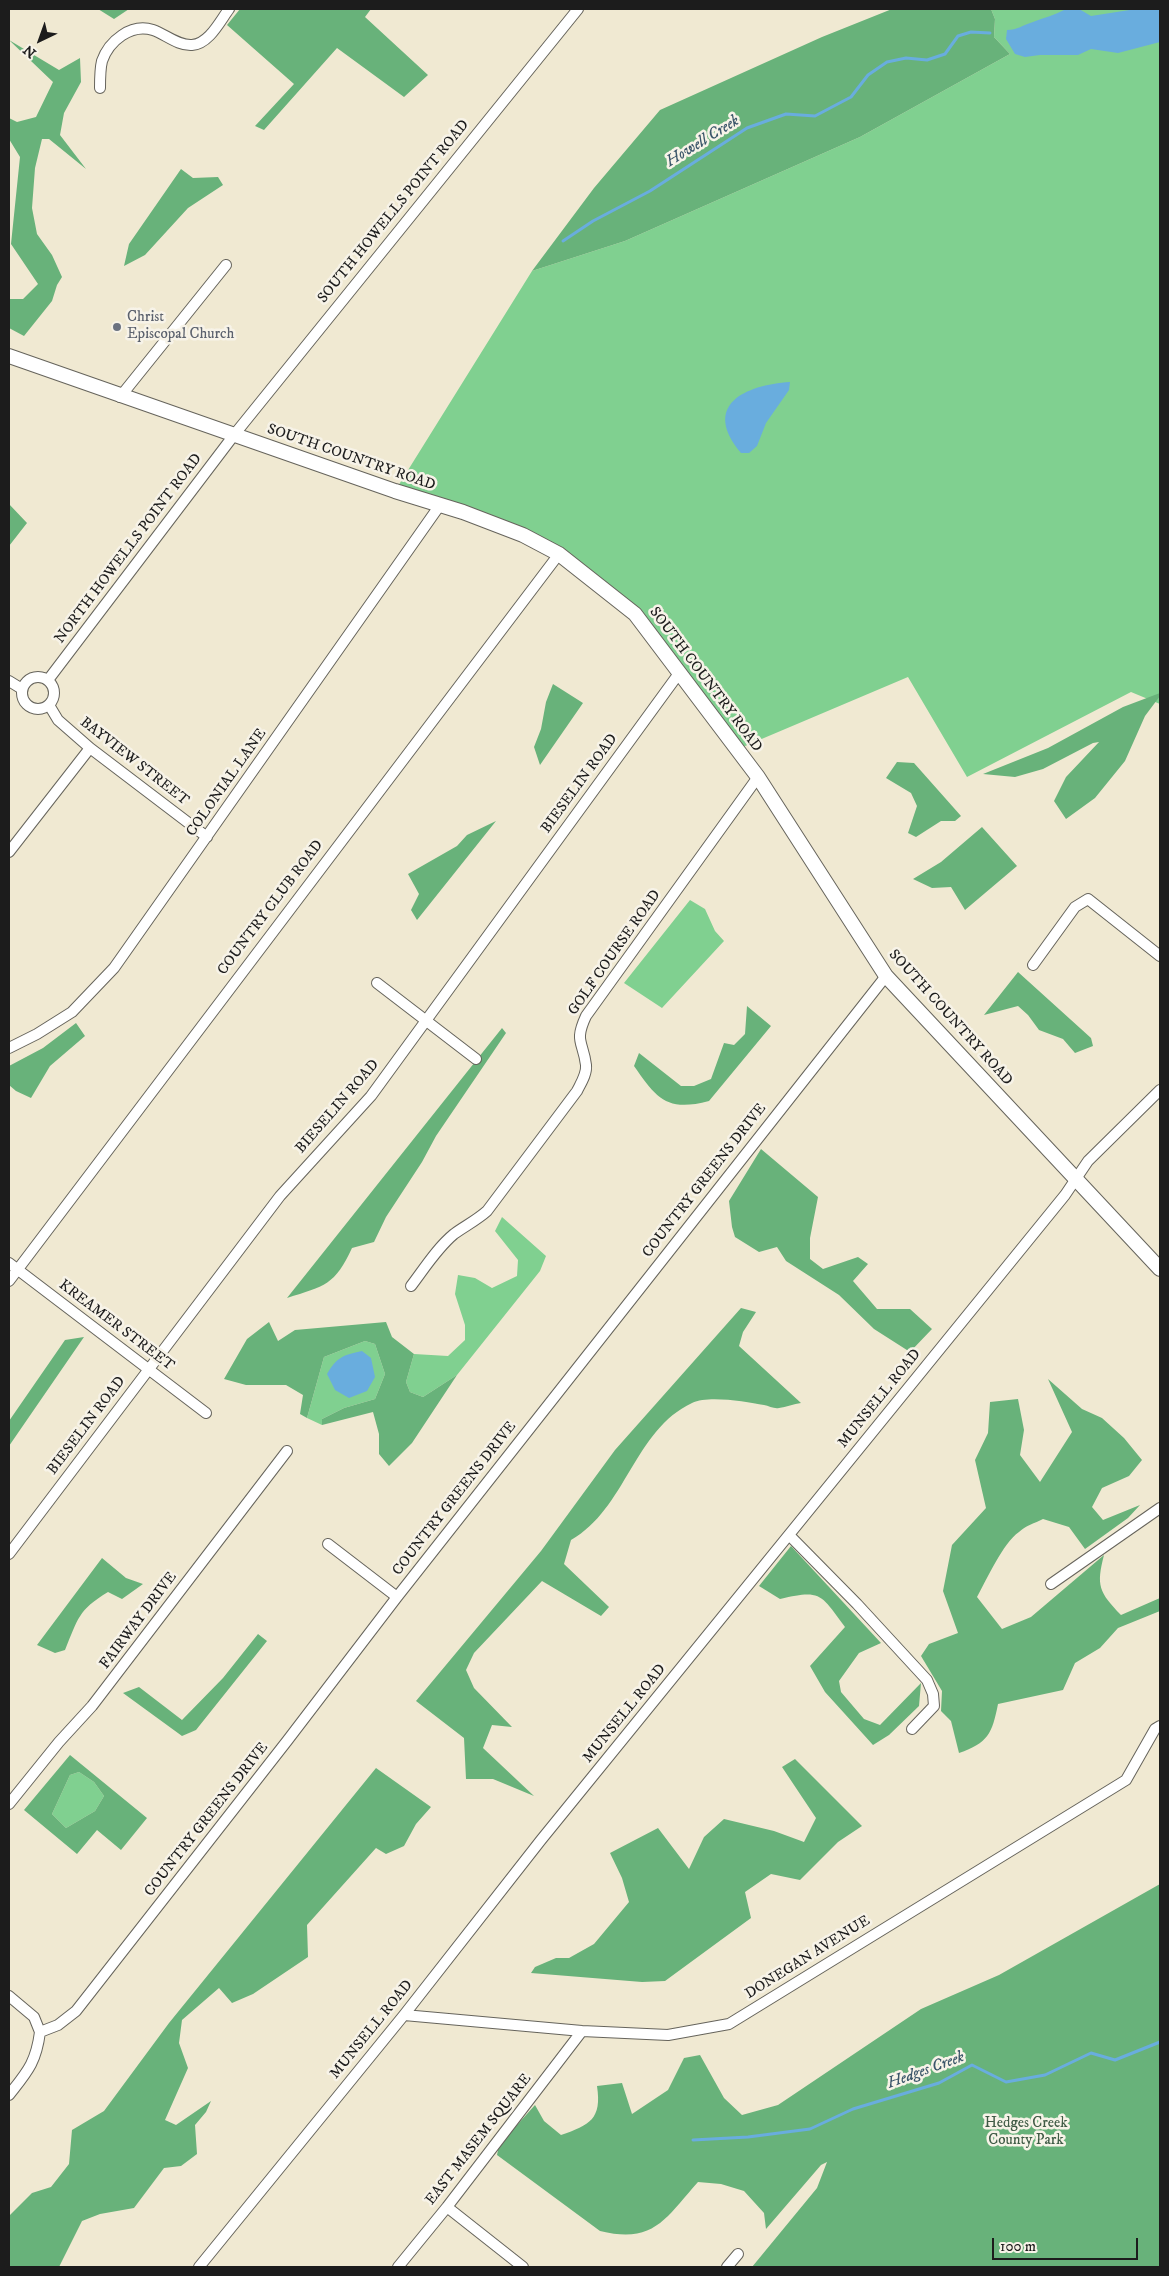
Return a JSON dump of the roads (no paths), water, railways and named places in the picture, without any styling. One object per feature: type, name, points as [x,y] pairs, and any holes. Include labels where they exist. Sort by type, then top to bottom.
[{"type":"main road","name":"SOUTH COUNTRY ROAD","points":[[9,356],[120,397],[523,535],[559,554],[635,614],[758,777],[886,976],[1075,1180],[1159,1266]]},
{"type":"street","points":[[100,88],[102,61],[114,42],[129,31],[151,29],[178,42],[192,45],[205,41],[229,9]]},
{"type":"street","name":"SOUTH HOWELLS POINT ROAD","points":[[234,435],[578,9]]},
{"type":"street","points":[[120,397],[226,265]]},
{"type":"street","name":"NORTH HOWELLS POINT ROAD","points":[[48,680],[234,435]]},
{"type":"street","name":"COLONIAL LANE","points":[[9,1048],[72,1012],[114,968],[440,505]]},
{"type":"street","name":"COUNTRY CLUB ROAD","points":[[9,1281],[13,1267],[559,554]]},
{"type":"street","name":"BIESELIN ROAD","points":[[9,1554],[280,1196],[371,1096],[427,1022],[680,672]]},
{"type":"street","points":[[44,678],[48,680],[54,689],[54,694],[49,705],[41,709],[31,707],[24,700],[22,689],[28,680],[44,678]]},
{"type":"street","points":[[9,681],[22,689]]},
{"type":"street","name":"BAYVIEW STREET","points":[[49,705],[58,720],[90,748],[207,837]]},
{"type":"street","points":[[9,852],[90,748]]},
{"type":"street","name":"GOLF COURSE ROAD","points":[[411,1286],[455,1233],[476,1221],[487,1211],[577,1091],[584,1077],[586,1066],[580,1043],[580,1030],[586,1016],[758,777]]},
{"type":"street","points":[[1033,965],[1075,907],[1088,899],[1160,956]]},
{"type":"street","name":"COUNTRY GREENS DRIVE","points":[[40,2032],[58,2025],[76,2011],[287,1741],[396,1597],[886,976]]},
{"type":"street","points":[[377,983],[476,1059]]},
{"type":"street","name":"MUNSELL ROAD","points":[[199,2267],[404,2015],[541,1840],[1065,1195],[1088,1162],[1160,1090]]},
{"type":"street","name":"KREAMER STREET","points":[[13,1267],[206,1413]]},
{"type":"street","name":"FAIRWAY DRIVE","points":[[9,1804],[59,1742],[92,1706],[287,1451]]},
{"type":"street","points":[[1051,1584],[1160,1508]]},
{"type":"street","points":[[789,1535],[857,1604],[927,1680],[934,1694],[934,1706],[912,1729]]},
{"type":"street","points":[[328,1544],[396,1597]]},
{"type":"street","name":"DONEGAN AVENUE","points":[[404,2015],[582,2031],[668,2035],[730,2024],[1126,1780],[1154,1729],[1160,1726]]},
{"type":"street","points":[[9,1996],[34,2018],[40,2032],[38,2052],[31,2066],[9,2095]]},
{"type":"street","name":"EAST MASEM SQUARE","points":[[398,2267],[447,2207],[582,2031]]},
{"type":"street","points":[[447,2207],[523,2267]]},
{"type":"street","points":[[727,2267],[738,2254]]},
{"type":"water","points":[[1066,9],[1079,9],[1091,16],[1136,9],[1160,9],[1160,42],[1118,53],[1091,49],[1078,55],[1025,57],[1015,54],[1006,39],[1007,30]]},
{"type":"water","points":[[790,382],[789,390],[766,423],[757,446],[749,453],[741,453],[730,436],[725,422],[727,410],[744,393],[773,384]]},
{"type":"water","points":[[362,1351],[371,1358],[375,1377],[367,1391],[349,1398],[335,1390],[327,1374],[337,1360]]},
{"type":"waterway","name":"Howell Creek","points":[[563,241],[593,221],[650,191],[747,128],[786,114],[815,116],[851,97],[868,75],[887,62],[906,58],[927,60],[945,54],[958,36],[971,32],[990,33]]},
{"type":"waterway","name":"Hedges Creek","points":[[693,2140],[748,2137],[810,2129],[853,2109],[939,2083],[972,2065],[1006,2082],[1045,2075],[1091,2053],[1115,2060],[1160,2042]]},
{"type":"place","name":"Christ Episcopal Church","points":[[117,327]]},
{"type":"park label","name":"Hedges Creek County Park","points":[[1026,2132]]}]
